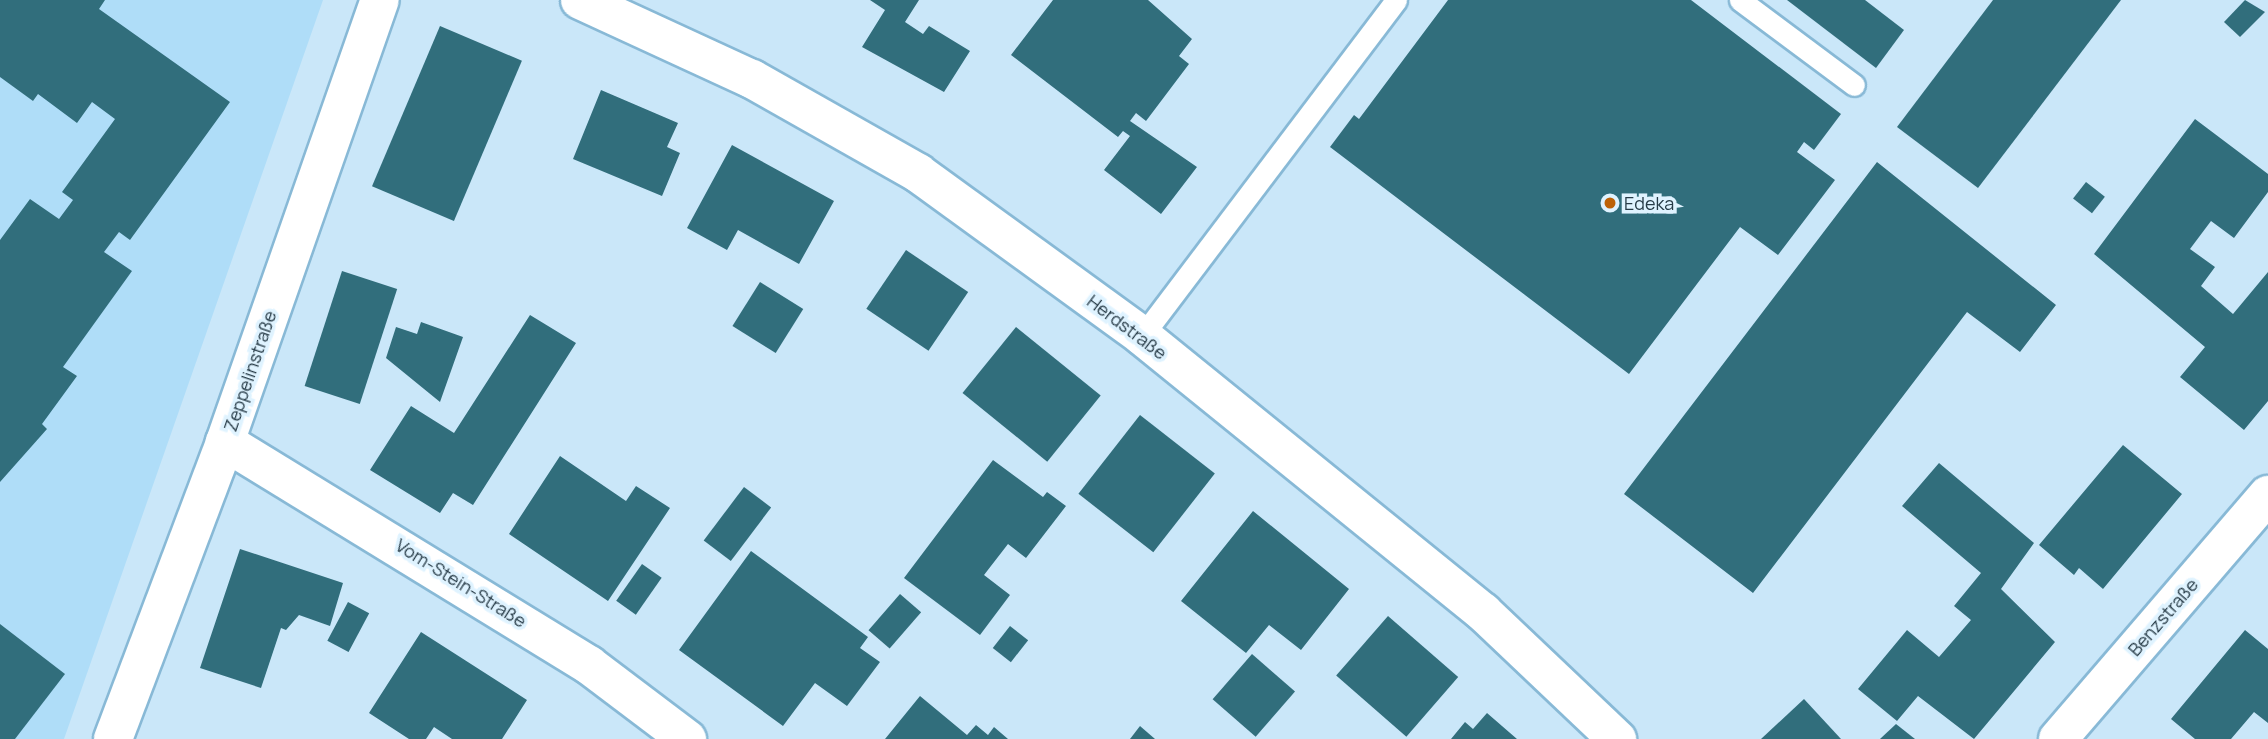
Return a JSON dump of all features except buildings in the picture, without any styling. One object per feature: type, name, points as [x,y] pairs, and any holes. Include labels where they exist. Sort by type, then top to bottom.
[{"type":"street","name":"Zeppelinstraße","points":[[113,739],[225,442],[380,0]]},
{"type":"street","name":"Herdstraße","points":[[580,0],[752,79],[918,173],[1142,337],[1483,612],[1617,739]]},
{"type":"street","name":"Vom-Stein-Straße","points":[[225,442],[388,537],[589,665],[687,739]]},
{"type":"street","name":"Benzstraße","points":[[2058,739],[2268,495]]},
{"type":"lane","points":[[1142,337],[1396,0]]},
{"type":"lane","points":[[1740,0],[1854,85]]},
{"type":"shaded area","points":[[0,0],[323,0],[64,739],[0,739]]},
{"type":"place","name":"Edeka","points":[[1610,203]]}]
